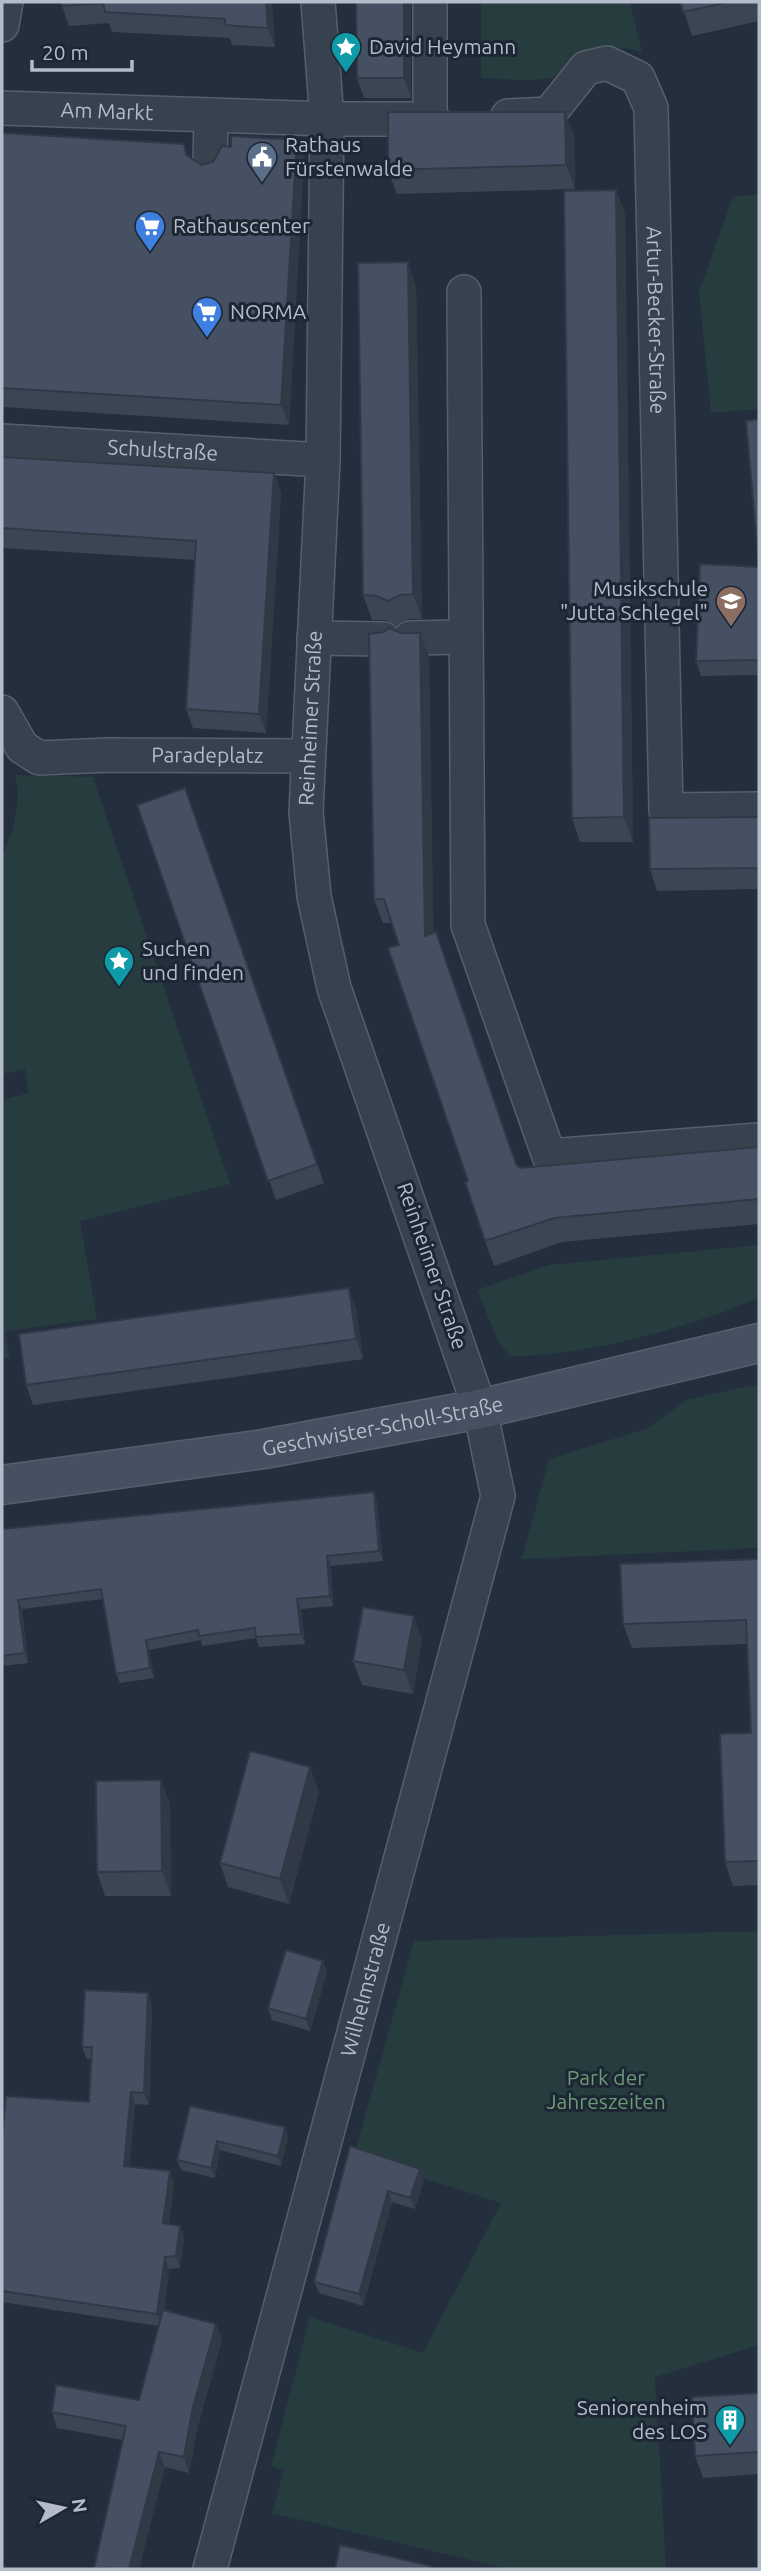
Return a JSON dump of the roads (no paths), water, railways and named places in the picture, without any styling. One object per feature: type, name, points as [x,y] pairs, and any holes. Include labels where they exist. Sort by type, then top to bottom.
[{"type":"street","points":[[2,25],[6,2]]},
{"type":"street","name":"Reinheimer Straße","points":[[318,2],[327,119],[323,460],[306,812],[314,896],[334,988],[480,1409]]},
{"type":"street","points":[[430,2],[430,120]]},
{"type":"street","name":"Artur-Becker-Straße","points":[[327,119],[430,120],[549,114],[586,68],[607,63],[638,78],[651,108],[666,810],[759,809]]},
{"type":"street","name":"Am Markt","points":[[2,108],[327,119]]},
{"type":"street","points":[[210,165],[211,115]]},
{"type":"street","points":[[464,292],[464,637],[468,925],[549,1156],[759,1140]]},
{"type":"street","name":"Schulstraße","points":[[2,441],[323,460]]},
{"type":"street","points":[[314,638],[464,637]]},
{"type":"street","name":"Paradeplatz","points":[[2,712],[22,747],[39,758],[109,755],[307,756]]},
{"type":"street","name":"Geschwister-Scholl-Straße","points":[[2,1486],[264,1449],[480,1409],[759,1343]]},
{"type":"street","name":"Wilhelmstraße","points":[[210,2569],[498,1496],[480,1409]]},
{"type":"place","name":"David Heymann","points":[[346,74]]},
{"type":"place","name":"Rathaus Fürstenwalde","points":[[262,184]]},
{"type":"place","name":"Rathauscenter","points":[[150,253]]},
{"type":"place","name":"NORMA","points":[[207,339]]},
{"type":"place","name":"Musikschule \"Jutta Schlegel\"","points":[[731,628]]},
{"type":"place","name":"Suchen und finden","points":[[119,988]]},
{"type":"place","name":"Seniorenheim des LOS","points":[[730,2447]]},
{"type":"park label","name":"Park der Jahreszeiten","points":[[606,2090]]}]
